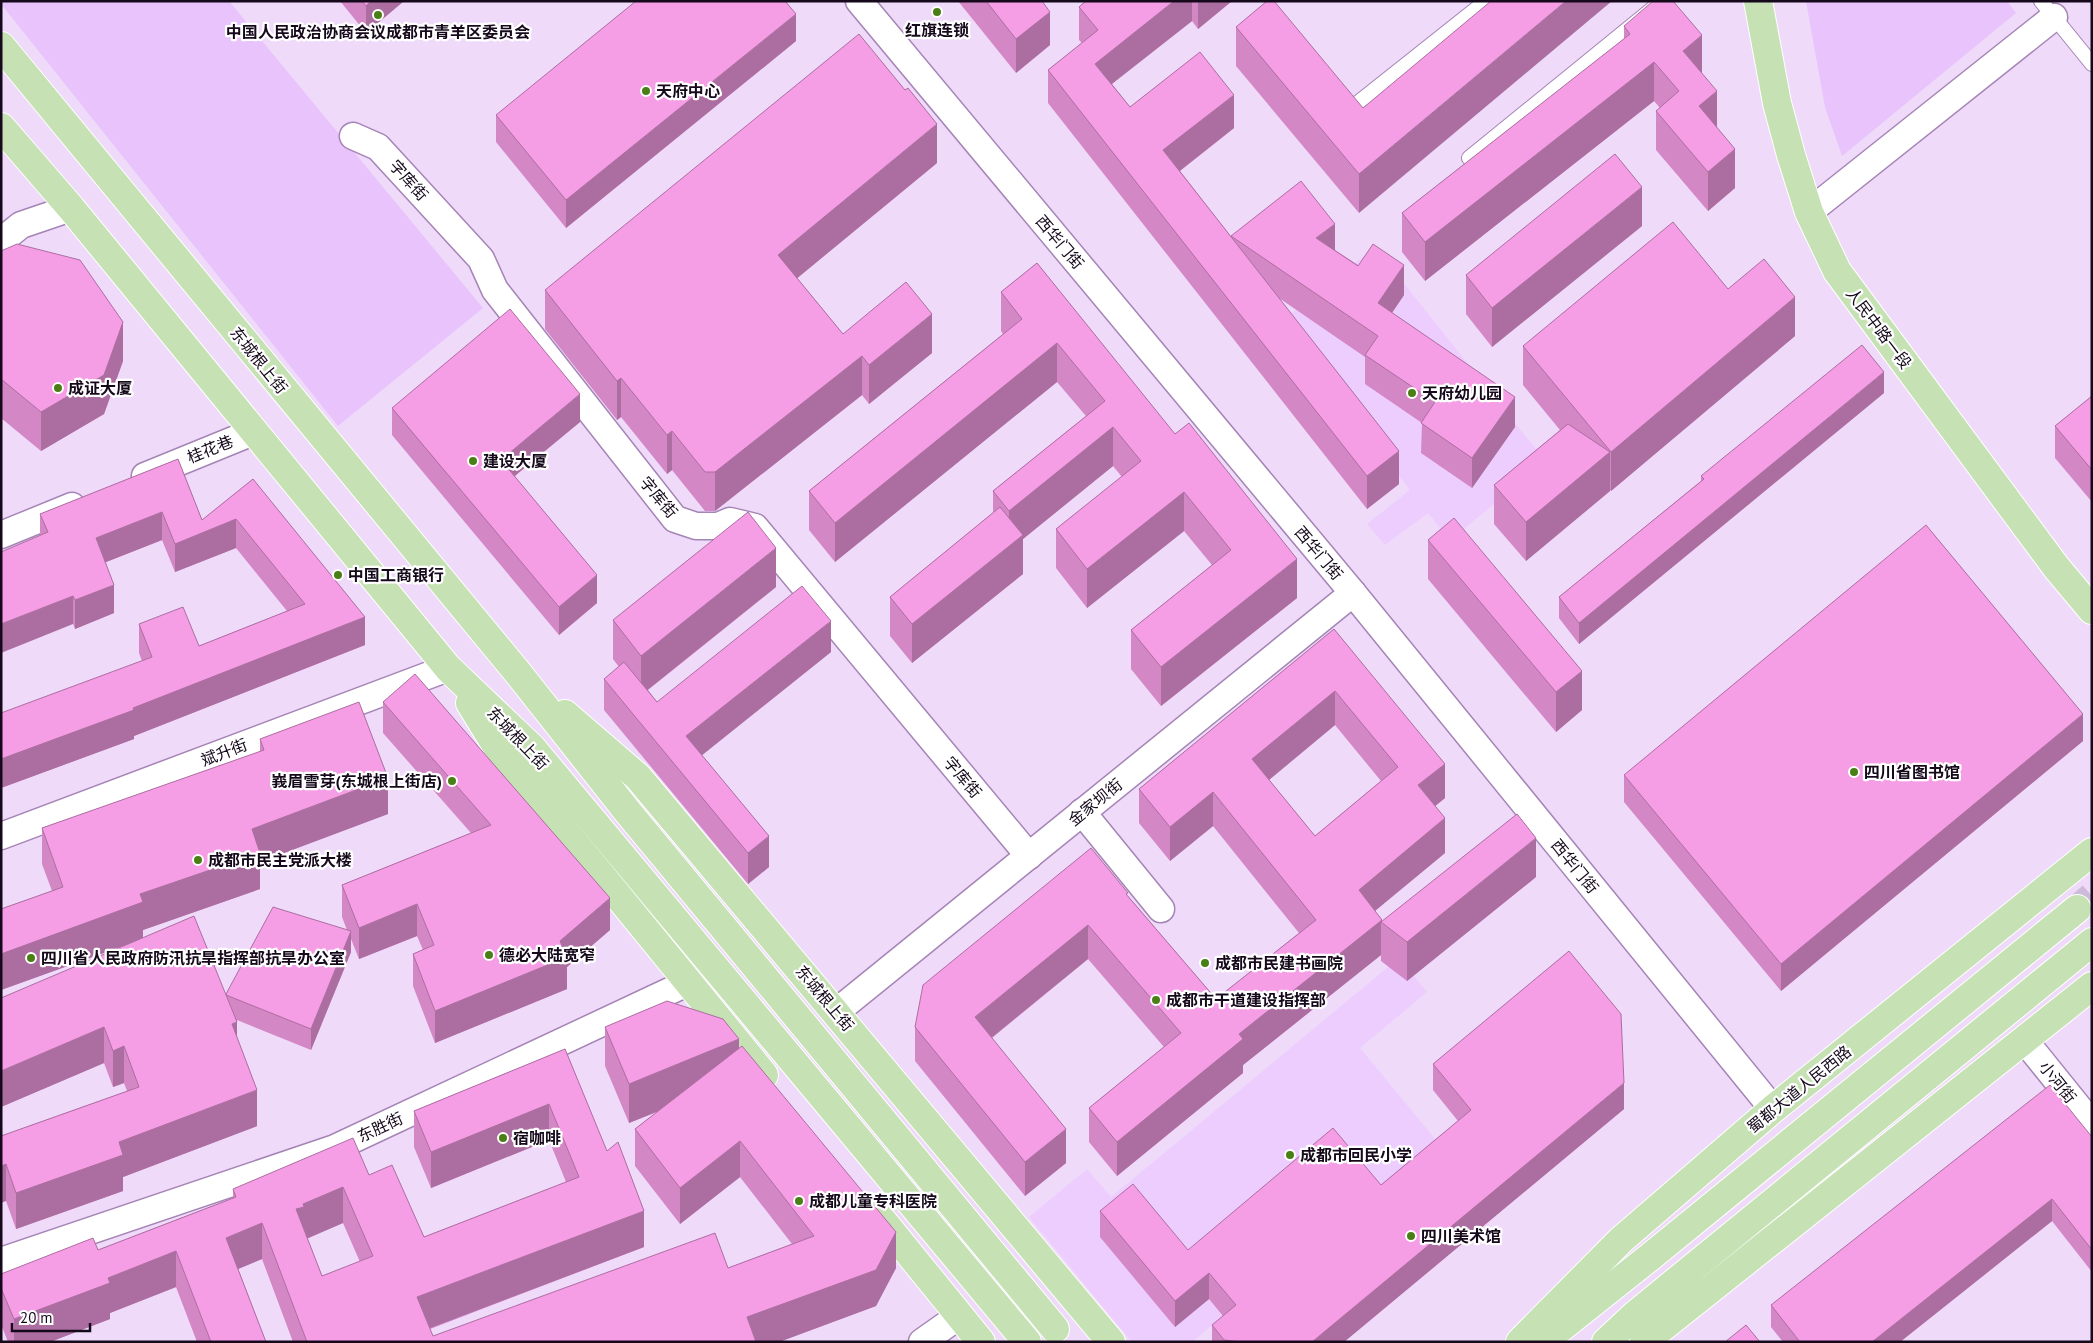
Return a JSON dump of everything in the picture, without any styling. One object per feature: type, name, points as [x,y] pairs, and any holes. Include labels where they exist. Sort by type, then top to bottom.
[{"type":"main road","name":"人民中路一段","points":[[1758,1],[1777,104],[1791,155],[1809,212],[1837,271],[2056,567],[2092,610]]},
{"type":"main road","name":"东城根上街","points":[[1,46],[518,673],[627,811],[1055,1329]]},
{"type":"main road","name":"东城根上街","points":[[1,127],[72,208],[253,432],[448,668],[532,748],[1027,1342]]},
{"type":"main road","name":"东城根上街","points":[[448,668],[499,750],[777,1090]]},
{"type":"main road","name":"东城根上街","points":[[518,673],[638,776],[1112,1342]]},
{"type":"main road","name":"蜀都大道人民西路","points":[[1520,1342],[1621,1240],[1773,1109],[2086,862]]},
{"type":"main road","points":[[1542,1342],[1658,1251],[2076,909]]},
{"type":"main road","points":[[1606,1342],[1636,1314],[2092,942]]},
{"type":"main road","points":[[1644,1342],[2092,986]]},
{"type":"main road","points":[[858,1192],[981,1342]]},
{"type":"street","name":"西华门街","points":[[859,1],[1353,593],[1773,1109]]},
{"type":"street","points":[[1809,212],[2047,9]]},
{"type":"street","name":"字库街","points":[[353,136],[378,147],[480,259],[495,290],[674,519],[696,526],[718,526],[730,522],[755,527],[1029,856]]},
{"type":"street","points":[[1,242],[21,224],[72,208]]},
{"type":"street","name":"桂花巷","points":[[127,484],[253,432]]},
{"type":"street","points":[[1,536],[91,498]]},
{"type":"street","name":"金家坝街","points":[[836,1012],[1353,593]]},
{"type":"street","name":"斌升街","points":[[1,836],[448,668]]},
{"type":"street","points":[[1082,812],[1162,909]]},
{"type":"street","name":"东胜街","points":[[1,1261],[335,1148],[689,982]]},
{"type":"street","name":"小河街","points":[[2025,1040],[2092,1124]]},
{"type":"street","points":[[922,1342],[959,1316]]},
{"type":"lane","points":[[1338,93],[1350,109],[1486,1]]},
{"type":"lane","points":[[1469,158],[1662,1]]},
{"type":"lane","points":[[2047,9],[2092,64]]},
{"type":"shaded area","points":[[1,1],[229,1],[483,308],[338,426],[1,4]]},
{"type":"shaded area","points":[[1806,1],[2007,1],[2016,13],[1842,156],[1825,107]]},
{"type":"shaded area","name":"天府幼儿园","points":[[1375,247],[1546,462],[1450,540],[1428,513],[1385,545],[1367,524],[1410,490],[1278,324]]},
{"type":"shaded area","name":"成都市回民小学","points":[[1399,958],[1427,992],[1360,1048],[1436,1140],[1192,1342],[1132,1342],[1029,1217],[1087,1169],[1111,1197]]},
{"type":"building","points":[[362,1],[371,1],[366,6]]},
{"type":"building","name":"天府中心","points":[[636,1],[785,1],[796,14],[566,200],[496,115]]},
{"type":"building","points":[[986,1],[1042,1],[1050,12],[1016,39]]},
{"type":"building","points":[[1086,1],[1174,1],[1095,64],[1130,107],[1200,52],[1234,95],[1163,150],[1399,451],[1367,476],[1048,70],[1098,30],[1079,7]]},
{"type":"building","points":[[1267,1],[1274,1],[1363,108],[1491,1],[1566,1],[1359,174],[1236,27]]},
{"type":"building","points":[[1653,1],[1673,1],[1702,35],[1683,51],[1717,91],[1699,106],[1735,149],[1708,172],[1656,111],[1679,91],[1654,62],[1425,242],[1402,213],[1630,34],[1624,26]]},
{"type":"building","points":[[859,34],[905,90],[908,88],[937,124],[778,255],[843,334],[906,282],[932,314],[869,365],[862,356],[715,472],[705,472],[672,431],[667,435],[621,378],[617,381],[545,290]]},
{"type":"building","points":[[1615,154],[1642,187],[1492,308],[1466,275]]},
{"type":"building","points":[[1301,181],[1335,224],[1316,238],[1358,266],[1373,244],[1404,265],[1378,303],[1515,397],[1472,458],[1421,423],[1435,402],[1365,355],[1378,336],[1231,236]]},
{"type":"building","points":[[1673,222],[1728,289],[1764,259],[1795,297],[1611,452],[1523,346]]},
{"type":"building","name":"成证大厦","points":[[17,244],[80,260],[123,322],[104,375],[41,412],[1,379],[1,251]]},
{"type":"building","points":[[1037,263],[1175,434],[1189,423],[1297,559],[1161,667],[1131,630],[1231,550],[1184,492],[1087,569],[1056,529],[1141,461],[1113,427],[1009,511],[993,491],[1105,401],[1057,343],[835,523],[809,491],[1022,319],[1001,292]]},
{"type":"building","name":"建设大厦","points":[[510,309],[580,394],[501,460],[597,575],[559,607],[392,408]]},
{"type":"building","points":[[1862,345],[1884,372],[1579,623],[1559,597],[1704,479],[1701,476]]},
{"type":"building","points":[[2092,396],[2092,470],[2055,426]]},
{"type":"building","points":[[1568,424],[1610,452],[1526,522],[1494,485]]},
{"type":"building","points":[[178,459],[202,520],[253,479],[365,617],[133,708],[134,710],[1,759],[1,713],[152,657],[139,624],[183,607],[199,646],[305,604],[236,519],[175,544],[162,512],[96,538],[114,585],[75,600],[73,596],[1,624],[1,552],[48,532],[40,514]]},
{"type":"building","points":[[1000,507],[1023,535],[912,624],[890,597]]},
{"type":"building","points":[[748,512],[776,548],[641,656],[613,620]]},
{"type":"building","points":[[1454,518],[1582,671],[1556,692],[1428,540]]},
{"type":"building","name":"四川省图书馆","points":[[1926,525],[2083,714],[1781,964],[1624,775]]},
{"type":"building","points":[[802,586],[831,621],[686,736],[769,836],[748,853],[604,679],[624,662],[657,702]]},
{"type":"building","points":[[1334,629],[1445,764],[1418,785],[1445,818],[1359,890],[1382,920],[1239,1034],[1243,1039],[1117,1142],[1089,1108],[1181,1033],[1088,925],[975,1017],[1066,1129],[1025,1162],[915,1027],[923,985],[1091,848],[1128,893],[1126,894],[1216,999],[1316,920],[1213,792],[1170,827],[1139,789]],"holes":[[[1335,691],[1398,767],[1315,836],[1252,759]]]},
{"type":"building","points":[[415,674],[610,898],[560,941],[567,957],[435,1011],[413,954],[434,945],[417,904],[359,928],[342,885],[491,825],[383,702]]},
{"type":"building","points":[[359,702],[388,778],[252,829],[260,853],[140,894],[143,902],[1,954],[1,909],[63,887],[42,828],[264,750],[260,739]]},
{"type":"building","points":[[1517,814],[1536,838],[1407,942],[1381,922]]},
{"type":"building","points":[[273,907],[351,931],[311,1029],[226,995]]},
{"type":"building","points":[[194,916],[237,1022],[232,1024],[257,1090],[119,1142],[123,1155],[16,1193],[6,1164],[1,1166],[1,1136],[139,1087],[124,1046],[113,1051],[104,1027],[1,1071],[1,998]]},
{"type":"building","points":[[1569,951],[1621,1014],[1624,1083],[1312,1342],[1241,1342],[1224,1340],[1212,1325],[1236,1305],[1209,1273],[1175,1301],[1100,1211],[1133,1184],[1188,1250],[1333,1128],[1381,1185],[1471,1110],[1433,1064]]},
{"type":"building","points":[[667,1001],[723,1019],[739,1039],[629,1084],[605,1027]]},
{"type":"building","points":[[742,1046],[896,1232],[876,1270],[747,1317],[756,1342],[307,1342],[262,1223],[226,1238],[266,1342],[211,1342],[176,1251],[108,1278],[110,1283],[14,1319],[1,1288],[1,1274],[93,1238],[98,1250],[236,1197],[233,1189],[353,1138],[369,1175],[392,1165],[424,1237],[579,1177],[549,1104],[431,1152],[414,1111],[565,1049],[607,1151],[618,1142],[644,1211],[417,1297],[433,1336],[715,1233],[728,1268],[814,1236],[740,1141],[680,1188],[635,1129]],"holes":[[[343,1187],[373,1256],[322,1276],[296,1209],[304,1207],[303,1204]]]},
{"type":"building","points":[[2050,1085],[2092,1137],[2092,1250],[2052,1199],[1872,1342],[1800,1342],[1771,1305]]},
{"type":"building","points":[[1746,1325],[1760,1342],[1725,1342]]},
{"type":"tunnel","points":[[2077,909],[2092,896]]},
{"type":"place","name":"红旗连锁","points":[[937,12]]},
{"type":"place","name":"中国人民政治协商会议成都市青羊区委员会","points":[[378,15]]},
{"type":"place","name":"天府中心","points":[[646,91]]},
{"type":"place","name":"成证大厦","points":[[58,388]]},
{"type":"place","name":"天府幼儿园","points":[[1412,393]]},
{"type":"place","name":"建设大厦","points":[[473,461]]},
{"type":"place","name":"中国工商银行","points":[[338,575]]},
{"type":"place","name":"四川省图书馆","points":[[1854,772]]},
{"type":"place","name":"峩眉雪芽(东城根上街店)","points":[[452,781]]},
{"type":"place","name":"成都市民主党派大楼","points":[[198,860]]},
{"type":"place","name":"德必大陆宽窄","points":[[489,955]]},
{"type":"place","name":"四川省人民政府防汛抗旱指挥部抗旱办公室","points":[[31,958]]},
{"type":"place","name":"成都市民建书画院","points":[[1205,963]]},
{"type":"place","name":"成都市干道建设指挥部","points":[[1156,1000]]},
{"type":"place","name":"宿咖啡","points":[[503,1138]]},
{"type":"place","name":"成都市回民小学","points":[[1290,1155]]},
{"type":"place","name":"成都儿童专科医院","points":[[799,1201]]},
{"type":"place","name":"四川美术馆","points":[[1411,1236]]}]
